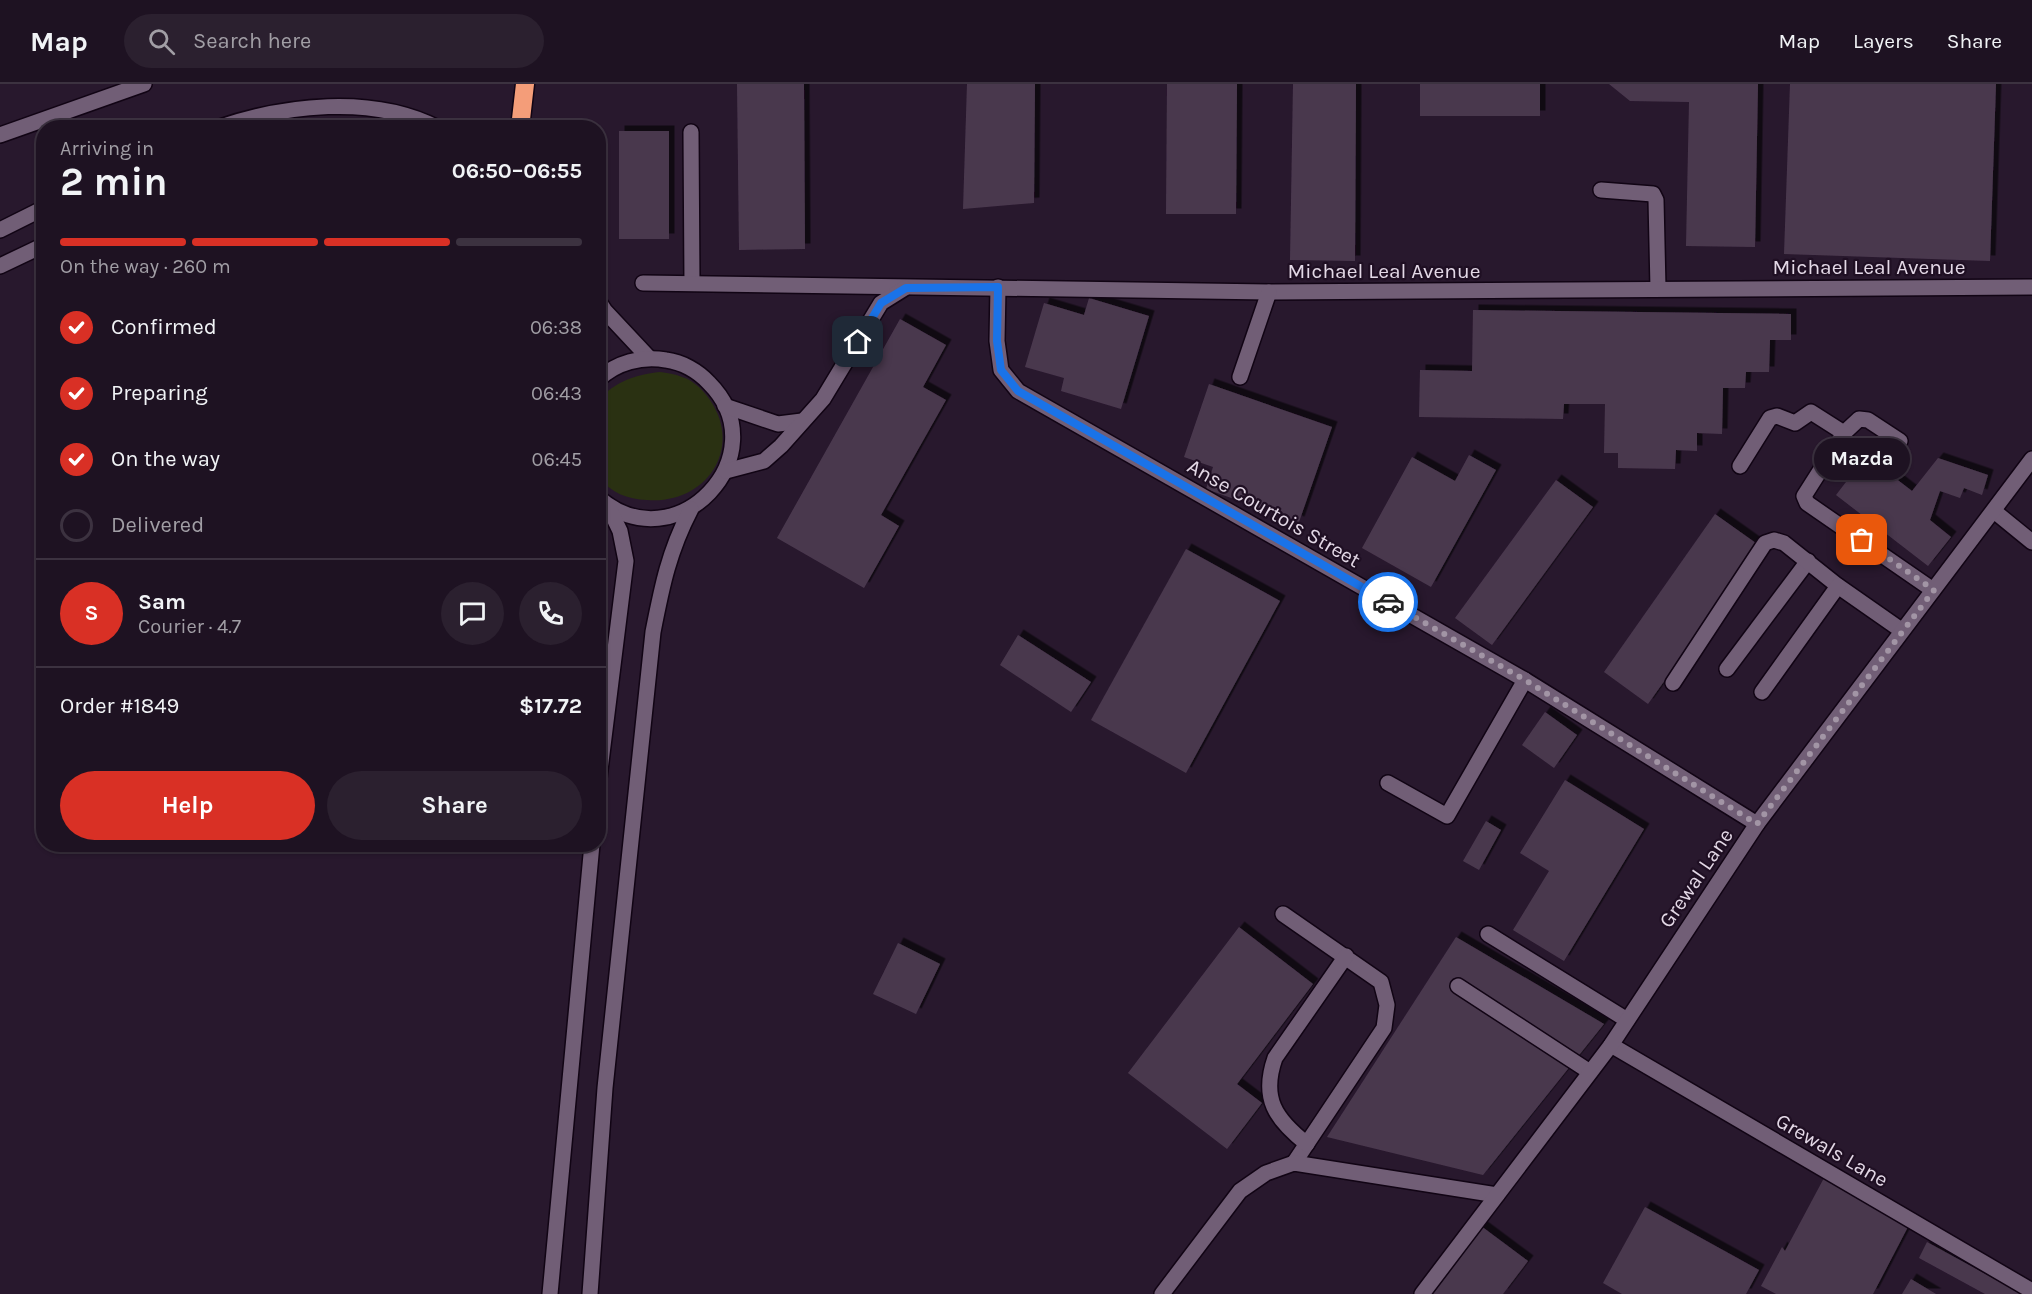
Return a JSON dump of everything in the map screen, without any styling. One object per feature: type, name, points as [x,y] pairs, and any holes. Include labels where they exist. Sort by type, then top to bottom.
[{"type":"highway","points":[[521,120],[525,84]]},
{"type":"street","points":[[42,120],[144,84]]},
{"type":"street","points":[[248,120],[275,113],[327,106],[382,110],[413,120]]},
{"type":"street","points":[[0,135],[36,122]]},
{"type":"street","points":[[691,132],[692,283]]},
{"type":"street","points":[[1601,190],[1653,194],[1656,200],[1658,288]]},
{"type":"street","points":[[0,230],[36,212]]},
{"type":"street","points":[[0,266],[36,249]]},
{"type":"street","name":"Michael Leal Avenue","points":[[643,283],[1269,292],[2032,287]]},
{"type":"street","name":"Anse Courtois Street","points":[[998,287],[997,341],[1001,370],[1018,391],[1525,680],[1757,824]]},
{"type":"street","points":[[726,471],[764,460],[782,446],[822,399],[881,303],[906,288]]},
{"type":"street","points":[[1240,377],[1269,292]]},
{"type":"street","points":[[606,311],[650,358]]},
{"type":"street","points":[[606,374],[616,367],[632,361],[650,358],[668,360],[686,366],[702,376],[716,390],[725,406],[731,438],[726,471],[711,493],[691,509],[671,517],[649,519],[628,515],[606,503]]},
{"type":"street","points":[[725,406],[778,424],[802,421]]},
{"type":"street","points":[[1740,466],[1770,418],[1777,416],[1795,423],[1811,412],[1844,433]]},
{"type":"street","points":[[1900,441],[1868,420],[1859,419],[1844,433],[1804,496],[1808,503],[1934,590]]},
{"type":"street","name":"Grewal Lane","points":[[1422,1294],[1611,1045],[1757,824],[2032,459]]},
{"type":"street","points":[[606,506],[620,531],[626,561],[606,722]]},
{"type":"street","points":[[590,1294],[605,1088],[653,632],[666,565],[676,537],[691,509]]},
{"type":"street","points":[[1994,511],[2032,542]]},
{"type":"street","points":[[1673,682],[1766,543],[1774,540],[1784,543],[1838,586],[1901,630]]},
{"type":"street","points":[[1727,669],[1808,561]]},
{"type":"street","points":[[1762,692],[1838,586]]},
{"type":"street","points":[[1388,783],[1447,816],[1525,680]]},
{"type":"street","points":[[550,1294],[591,852]]},
{"type":"street","points":[[1283,915],[1381,982],[1387,1005],[1384,1028],[1294,1163]]},
{"type":"street","points":[[1488,934],[1627,1020]]},
{"type":"street","points":[[1306,1144],[1285,1127],[1272,1105],[1269,1077],[1275,1058],[1346,956]]},
{"type":"street","points":[[1458,987],[1590,1072]]},
{"type":"street","name":"Grewals Lane","points":[[1611,1045],[2032,1291]]},
{"type":"street","points":[[1162,1294],[1240,1191],[1266,1173],[1294,1163],[1497,1195]]},
{"type":"green space","points":[[660,372],[677,375],[699,387],[718,415],[723,434],[721,452],[714,469],[703,482],[687,493],[668,499],[633,498],[620,494],[606,485],[606,393],[626,380]]},
{"type":"building","points":[[737,84],[804,84],[805,249],[739,250]]},
{"type":"building","points":[[967,84],[1035,84],[1034,203],[963,209]]},
{"type":"building","points":[[1167,84],[1237,84],[1236,214],[1166,214]]},
{"type":"building","points":[[1293,84],[1356,84],[1355,261],[1290,260]]},
{"type":"building","points":[[1420,84],[1540,84],[1540,116],[1420,116]]},
{"type":"building","points":[[1609,84],[1758,84],[1755,247],[1686,246],[1689,102],[1630,101]]},
{"type":"building","points":[[1790,84],[1996,84],[1990,261],[1784,254]]},
{"type":"building","points":[[619,131],[669,131],[669,239],[619,239]]},
{"type":"building","points":[[1089,298],[1149,316],[1121,409],[1061,391],[1064,378],[1025,367],[1044,303],[1084,315]]},
{"type":"building","points":[[1473,310],[1791,314],[1791,340],[1770,340],[1769,372],[1746,372],[1745,388],[1723,388],[1722,434],[1697,433],[1697,451],[1676,450],[1675,469],[1618,468],[1618,453],[1604,453],[1605,404],[1564,404],[1563,419],[1419,417],[1420,370],[1472,371]]},
{"type":"building","points":[[900,319],[946,345],[923,387],[946,400],[881,515],[899,526],[864,588],[777,538]]},
{"type":"building","points":[[1209,384],[1332,427],[1299,522],[1206,489],[1213,467],[1184,457]]},
{"type":"building","points":[[1855,447],[1912,491],[1938,458],[1988,475],[1982,495],[1964,488],[1960,498],[1940,491],[1930,520],[1951,537],[1928,566],[1836,495],[1856,469],[1845,461]]},
{"type":"building","points":[[1469,455],[1496,470],[1431,587],[1362,548],[1412,457],[1455,481]]},
{"type":"building","points":[[1556,480],[1593,507],[1492,645],[1455,618]]},
{"type":"building","points":[[1715,514],[1760,546],[1648,704],[1604,672]]},
{"type":"building","points":[[1186,549],[1280,601],[1186,773],[1091,720]]},
{"type":"building","points":[[1018,635],[1091,682],[1071,712],[1000,665]]},
{"type":"building","points":[[1545,712],[1577,735],[1554,768],[1522,745]]},
{"type":"building","points":[[1565,780],[1644,829],[1564,961],[1513,930],[1549,871],[1520,853]]},
{"type":"building","points":[[1486,821],[1501,830],[1479,870],[1463,861]]},
{"type":"building","points":[[1239,927],[1313,984],[1237,1084],[1262,1103],[1227,1149],[1128,1073]]},
{"type":"building","points":[[1456,937],[1604,1024],[1483,1175],[1327,1137]]},
{"type":"building","points":[[898,943],[940,964],[916,1014],[873,994]]},
{"type":"building","points":[[1824,1178],[1910,1223],[1873,1294],[1776,1294],[1761,1286],[1782,1247],[1785,1251]]},
{"type":"building","points":[[1645,1207],[1759,1270],[1746,1294],[1622,1294],[1603,1283]]},
{"type":"building","points":[[1477,1223],[1528,1261],[1503,1294],[1424,1294]]},
{"type":"building","points":[[1927,1242],[2022,1294],[1985,1294],[1919,1258]]},
{"type":"building","points":[[1911,1279],[1936,1294],[1902,1294]]},
{"type":"way so far","points":[[1388,602],[1525,680],[1757,824],[1901,630],[1934,590],[1862,540]]},
{"type":"place","name":"Mazda","points":[[1862,540]]},
{"type":"route","points":[[858,342],[881,303],[906,288],[998,287],[997,341],[1001,370],[1018,391],[1388,602]]}]
